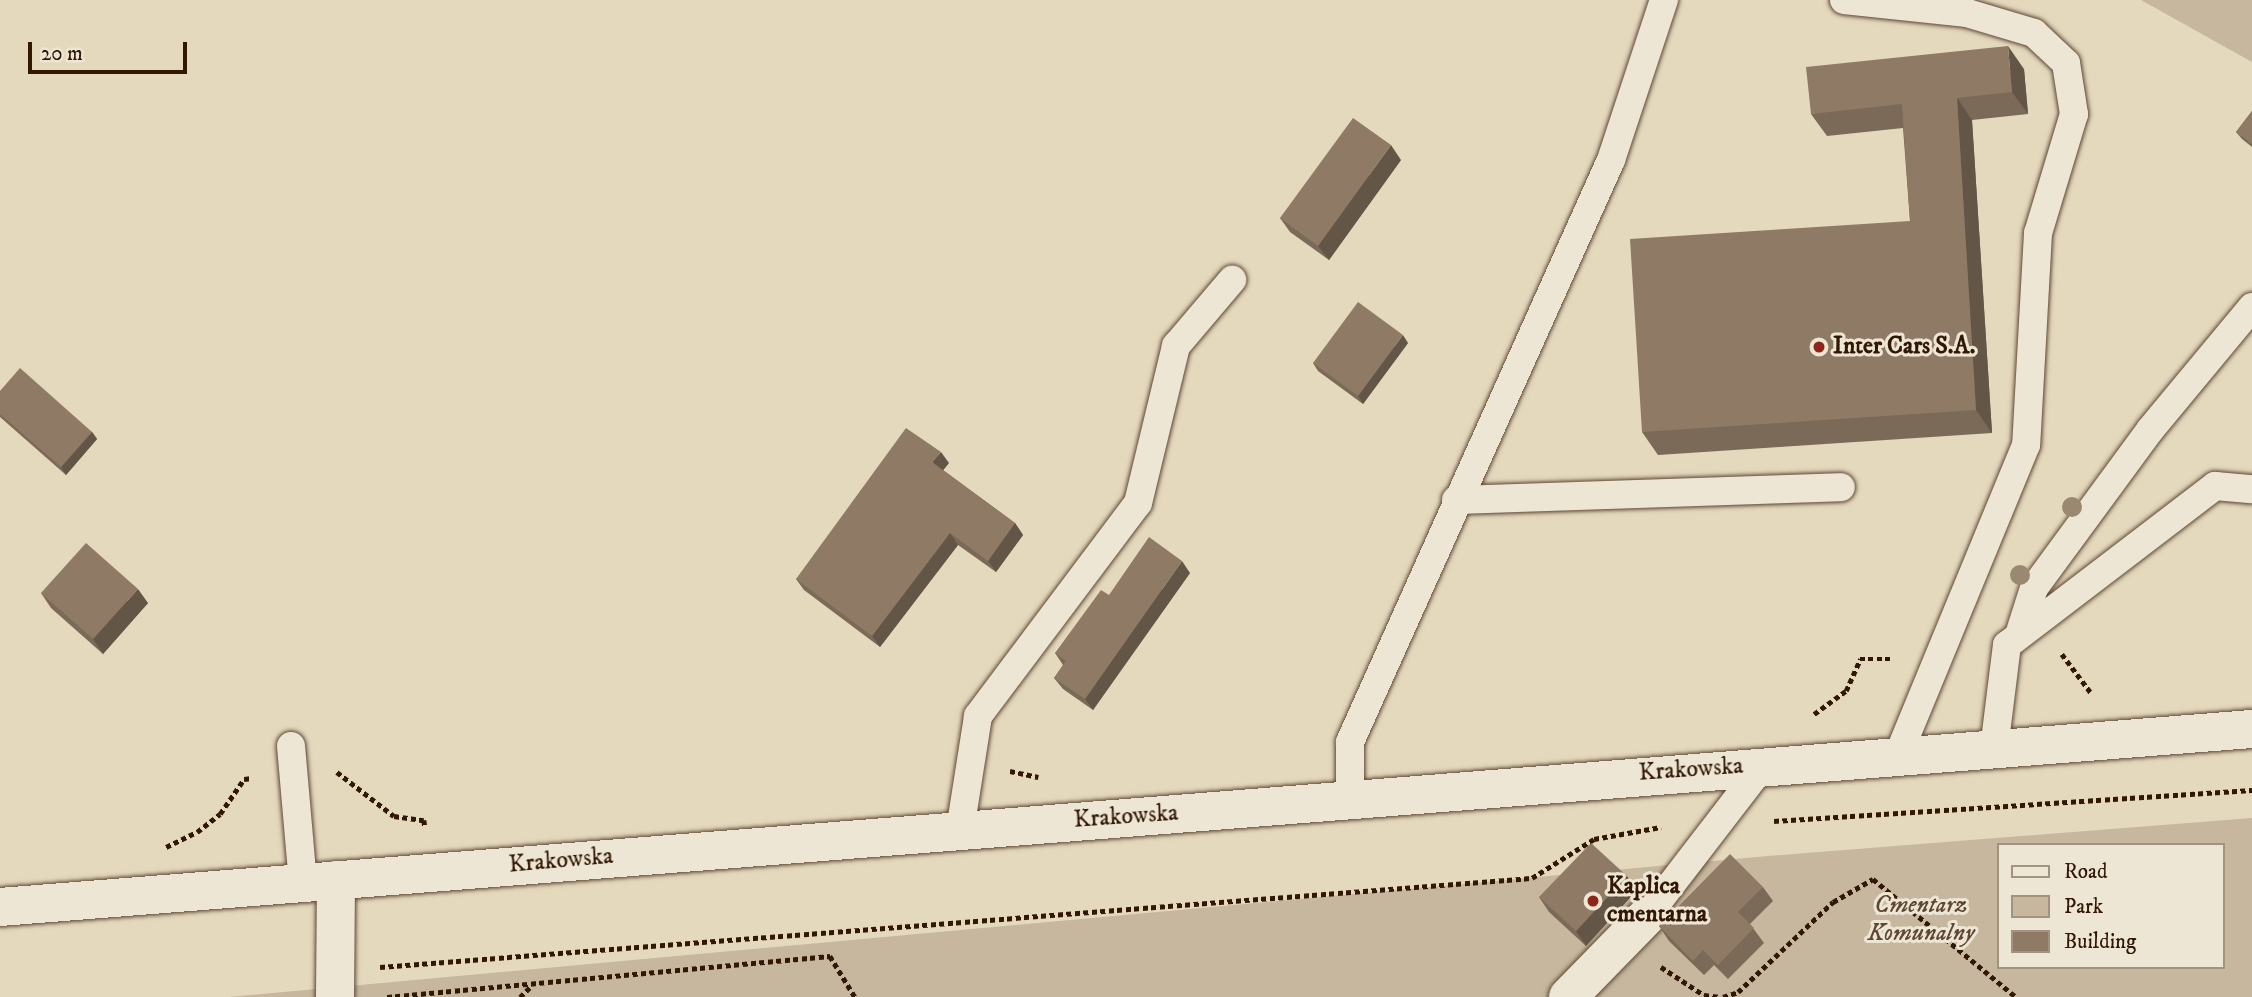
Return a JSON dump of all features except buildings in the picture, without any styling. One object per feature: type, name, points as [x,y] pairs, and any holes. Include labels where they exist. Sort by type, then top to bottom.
[{"type":"main road","name":"Krakowska","points":[[0,907],[1764,764],[2252,729]]},
{"type":"main road","points":[[320,881],[335,984]]},
{"type":"main road","points":[[1568,997],[1634,930]]},
{"type":"lane","points":[[1350,799],[1350,742],[1456,500],[1611,160],[1664,0]]},
{"type":"lane","points":[[1844,0],[1967,13],[2034,33],[2066,63],[2074,114],[2038,233],[2026,445],[1899,755]]},
{"type":"lane","points":[[960,830],[978,716],[1138,503],[1176,346],[1232,280]]},
{"type":"lane","points":[[2019,635],[2034,588],[2150,430],[2252,307]]},
{"type":"lane","points":[[1994,748],[2007,645],[2215,486],[2252,489]]},
{"type":"lane","points":[[1456,500],[1841,487]]},
{"type":"lane","points":[[291,746],[320,881]]},
{"type":"lane","points":[[1634,930],[1721,824],[1764,764]]},
{"type":"path","points":[[2005,660],[2061,650],[2079,684],[2102,698]]},
{"type":"path","points":[[1808,716],[1846,691],[1860,659],[1937,659]]},
{"type":"path","points":[[335,984],[1532,878],[1594,839],[1721,824],[2252,790]]},
{"type":"path","points":[[1634,930],[1704,995],[1722,997],[1738,992],[1833,902],[1873,879],[2016,997]]},
{"type":"path","points":[[387,997],[830,956],[855,997]]},
{"type":"path","points":[[520,997],[533,984]]},
{"type":"green space","points":[[2141,0],[2252,0],[2252,62]]},
{"type":"green space","name":"Cmentarz Komunalny","points":[[2252,818],[2252,997],[229,997],[1768,856]]},
{"type":"place","name":"Inter Cars S.A.","points":[[1819,347]]},
{"type":"place","name":"Kaplica cmentarna","points":[[1593,901]]}]
